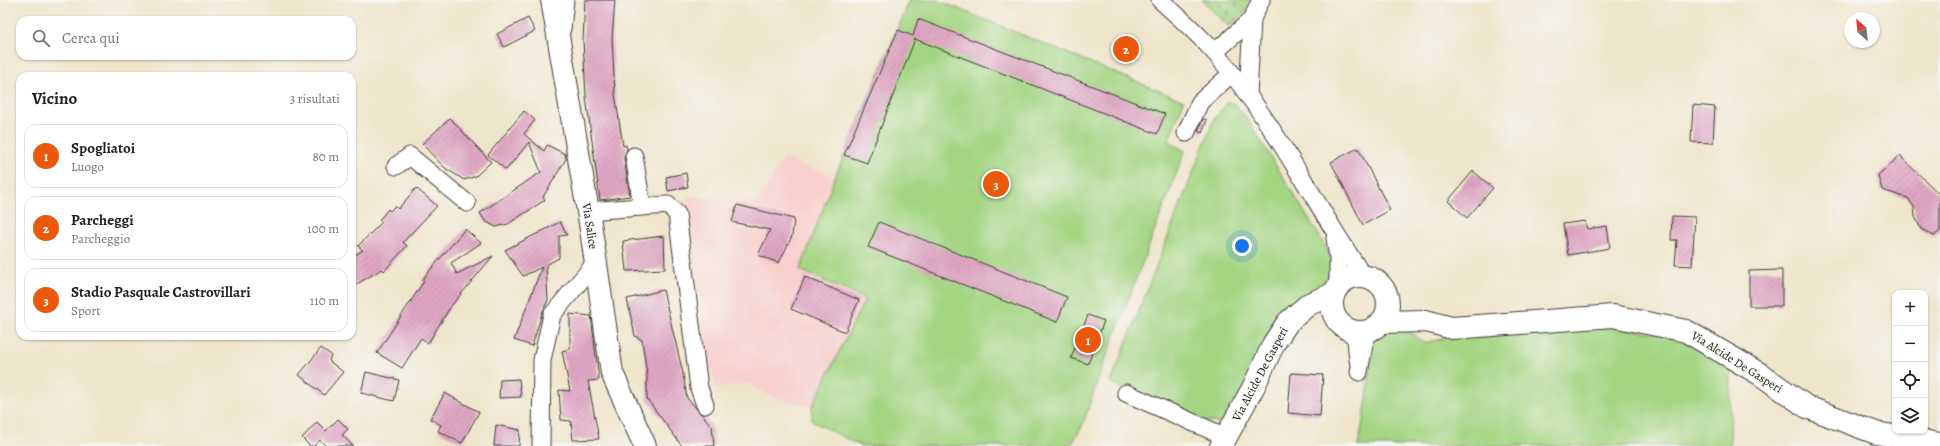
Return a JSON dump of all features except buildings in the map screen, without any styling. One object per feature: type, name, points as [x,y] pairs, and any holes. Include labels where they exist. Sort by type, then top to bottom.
[{"type":"main road","name":"Via Salice","points":[[552,0],[588,211],[612,373],[645,446]]},
{"type":"main road","points":[[1386,292],[1389,308],[1368,328],[1342,326],[1336,320],[1335,297],[1345,280],[1354,276],[1363,276],[1372,278],[1402,305],[1426,321]]},
{"type":"main road","name":"Via Alcide De Gasperi","points":[[1223,442],[1254,386],[1274,343],[1288,322],[1312,314],[1335,297]]},
{"type":"main road","name":"Via Alcide De Gasperi","points":[[1368,328],[1426,321],[1452,328],[1613,316],[1686,331],[1760,374],[1807,407],[1876,433],[1940,444]]},
{"type":"street","points":[[560,43],[565,0]]},
{"type":"street","points":[[1160,0],[1215,52],[1248,96],[1363,276]]},
{"type":"street","points":[[1248,96],[1252,19],[1261,0]]},
{"type":"street","points":[[1215,52],[1252,19]]},
{"type":"street","points":[[1186,133],[1200,102],[1231,74]]},
{"type":"street","points":[[396,166],[410,156],[467,203]]},
{"type":"street","points":[[634,156],[642,206]]},
{"type":"street","points":[[588,211],[668,205],[677,214],[699,388],[705,405]]},
{"type":"street","points":[[1335,234],[1338,258],[1335,297]]},
{"type":"street","points":[[540,446],[542,360],[552,316],[596,262]]},
{"type":"street","points":[[1126,393],[1223,442]]},
{"type":"shaded area","points":[[784,158],[835,177],[800,270],[865,299],[812,407],[775,398],[748,384],[715,388],[701,321],[708,303],[703,301],[696,289],[685,213],[687,196],[756,202]]},
{"type":"green space","points":[[910,0],[937,0],[1184,101],[1168,141],[1185,151],[1101,371],[1081,429],[1070,446],[861,446],[812,421],[812,407],[865,299],[800,270],[835,177]]},
{"type":"green space","points":[[1202,0],[1252,0],[1249,8],[1229,27]]},
{"type":"green space","points":[[1228,102],[1235,104],[1248,120],[1329,252],[1332,262],[1328,283],[1225,424],[1203,421],[1148,396],[1120,388],[1111,382],[1214,119]]},
{"type":"green space","points":[[1391,326],[1412,333],[1424,343],[1460,335],[1602,326],[1670,335],[1731,363],[1730,446],[1358,446],[1367,400],[1373,338],[1380,329]]},
{"type":"place","name":"Parcheggi","points":[[1126,49]]},
{"type":"place","name":"Stadio Pasquale Castrovillari","points":[[996,184]]},
{"type":"place","name":"Spogliatoi","points":[[1088,340]]}]
